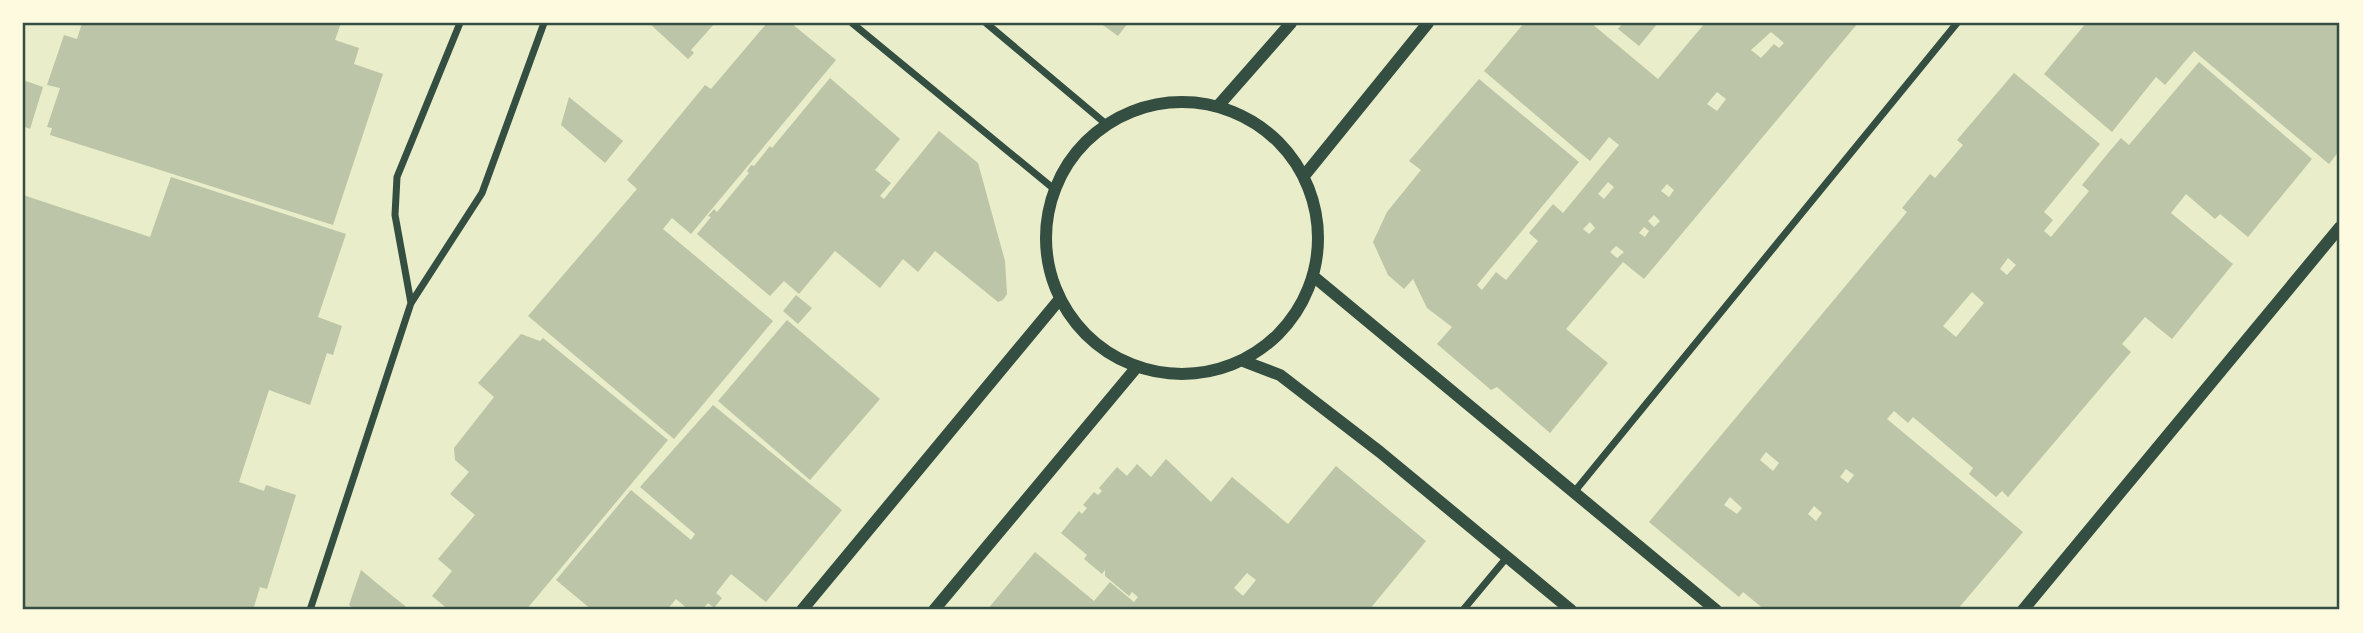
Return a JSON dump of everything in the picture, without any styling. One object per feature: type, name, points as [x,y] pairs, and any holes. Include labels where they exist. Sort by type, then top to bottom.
[{"type":"street","points":[[411,303],[395,215],[397,177],[460,23]]},
{"type":"street","points":[[310,610],[411,303],[482,193],[544,23]]},
{"type":"street","points":[[852,23],[1054,189]]},
{"type":"street","points":[[986,23],[1106,124]]},
{"type":"street","points":[[1218,106],[1290,23]]},
{"type":"street","points":[[1304,176],[1428,23]]},
{"type":"street","points":[[1575,491],[1957,23]]},
{"type":"street","points":[[1181,101],[1218,106],[1263,128],[1282,145],[1304,176],[1316,208],[1319,242],[1313,276],[1297,310],[1273,340],[1243,361],[1208,372],[1171,375],[1136,368],[1105,352],[1079,329],[1059,300],[1045,245],[1054,189],[1075,153],[1106,124],[1141,107],[1181,101]]},
{"type":"street","points":[[2023,610],[2340,227]]},
{"type":"street","points":[[1313,276],[1716,610]]},
{"type":"street","points":[[802,610],[1059,300]]},
{"type":"street","points":[[1243,361],[1280,375],[1508,556],[1571,610]]},
{"type":"street","points":[[934,610],[1136,368]]},
{"type":"street","points":[[1463,610],[1508,556]]},
{"type":"building","points":[[82,23],[341,23],[335,40],[359,48],[354,64],[383,74],[333,225],[50,135],[52,128],[47,127],[60,88],[47,85],[64,35],[77,39]]},
{"type":"building","points":[[649,23],[715,23],[691,50],[694,53],[688,59]]},
{"type":"building","points":[[767,23],[791,23],[836,60],[691,234],[672,218],[663,229],[773,321],[674,439],[528,316],[637,189],[627,180],[705,85],[711,89]]},
{"type":"building","points":[[1100,23],[1128,23],[1118,36]]},
{"type":"building","points":[[1524,23],[1591,23],[1658,79],[1705,23],[1858,23],[1644,279],[1623,262],[1566,329],[1608,363],[1550,433],[1497,387],[1491,390],[1437,344],[1452,327],[1427,308],[1413,279],[1404,289],[1388,275],[1373,242],[1387,212],[1421,170],[1409,161],[1479,79],[1579,162],[1477,285],[1482,290],[1496,272],[1506,280],[1538,241],[1529,233],[1553,204],[1563,213],[1619,145],[1609,137],[1590,161],[1484,71]],"holes":[[[1771,32],[1784,43],[1779,48],[1774,44],[1761,58],[1751,50]],[[1717,92],[1726,99],[1717,111],[1707,104]],[[1608,182],[1614,187],[1604,199],[1598,194]],[[1667,184],[1674,190],[1669,197],[1661,191]],[[1654,215],[1660,221],[1654,227],[1648,221]],[[1590,222],[1595,228],[1589,234],[1583,229]],[[1644,227],[1649,231],[1645,237],[1639,233]],[[1616,246],[1624,252],[1617,258],[1610,252]]]},
{"type":"building","points":[[1623,23],[1658,23],[1639,46],[1618,29]]},
{"type":"building","points":[[2086,23],[2340,23],[2340,150],[2329,164],[2194,51],[2165,85],[2156,77],[2112,132],[2044,74]]},
{"type":"building","points":[[2199,62],[2312,159],[2248,237],[2220,214],[2215,219],[2186,194],[2171,213],[2233,264],[2172,339],[2145,317],[2122,344],[2131,352],[2008,497],[2002,491],[1996,497],[1969,474],[1973,468],[1913,417],[1908,423],[1894,411],[1887,419],[2023,532],[1957,610],[1765,610],[1743,592],[1739,597],[1649,522],[1907,212],[1902,208],[1930,174],[1935,178],[1963,145],[1957,140],[2014,73],[2100,144],[2044,212],[2053,220],[2044,231],[2051,237],[2089,191],[2082,185],[2109,152],[2121,138],[2129,145]],"holes":[[[2008,258],[2016,265],[2007,275],[2000,269]],[[1972,292],[1984,303],[1956,337],[1943,326]],[[1766,452],[1779,463],[1773,471],[1760,460]],[[1846,469],[1854,475],[1848,483],[1840,477]],[[1730,497],[1742,508],[1737,514],[1724,505]],[[1814,506],[1822,513],[1816,521],[1808,514]]]},
{"type":"building","points":[[830,78],[900,139],[875,170],[891,183],[880,196],[884,199],[939,131],[978,163],[1005,261],[1007,294],[1003,300],[998,302],[935,251],[918,272],[903,259],[880,288],[835,251],[799,294],[784,281],[770,296],[697,234],[711,217],[708,216],[714,209],[717,212],[749,173],[747,171],[751,165],[754,166],[770,146],[772,148]]},
{"type":"building","points":[[23,80],[43,87],[30,129],[23,126]]},
{"type":"building","points":[[569,97],[623,141],[605,163],[561,125]]},
{"type":"building","points":[[171,177],[346,234],[318,317],[342,326],[333,355],[327,353],[310,405],[269,390],[239,482],[264,491],[266,485],[296,495],[267,589],[260,587],[253,610],[23,610],[23,195],[150,237]]},
{"type":"building","points":[[796,295],[812,308],[798,324],[783,311]]},
{"type":"building","points":[[787,320],[880,399],[810,480],[718,401]]},
{"type":"building","points":[[521,334],[540,341],[543,338],[668,440],[526,610],[449,610],[432,596],[452,571],[438,559],[475,515],[450,494],[469,472],[455,460],[454,448],[494,397],[478,383]]},
{"type":"building","points":[[713,405],[842,510],[766,602],[731,574],[716,593],[722,598],[714,608],[708,603],[702,610],[689,610],[676,599],[667,610],[592,610],[556,580],[631,490],[691,540],[695,534],[640,487]]},
{"type":"building","points":[[1166,459],[1211,502],[1232,477],[1288,524],[1336,466],[1426,541],[1369,610],[987,610],[1035,552],[1094,601],[1110,582],[1134,602],[1138,597],[1132,592],[1129,596],[1105,576],[1105,570],[1102,574],[1084,559],[1087,555],[1061,533],[1079,511],[1082,514],[1087,508],[1083,505],[1094,492],[1098,495],[1102,491],[1099,488],[1117,467],[1127,476],[1137,464],[1151,477]],"holes":[[[1247,573],[1256,580],[1243,596],[1234,588]]]},
{"type":"building","points":[[361,570],[410,610],[355,610],[349,605]]}]
